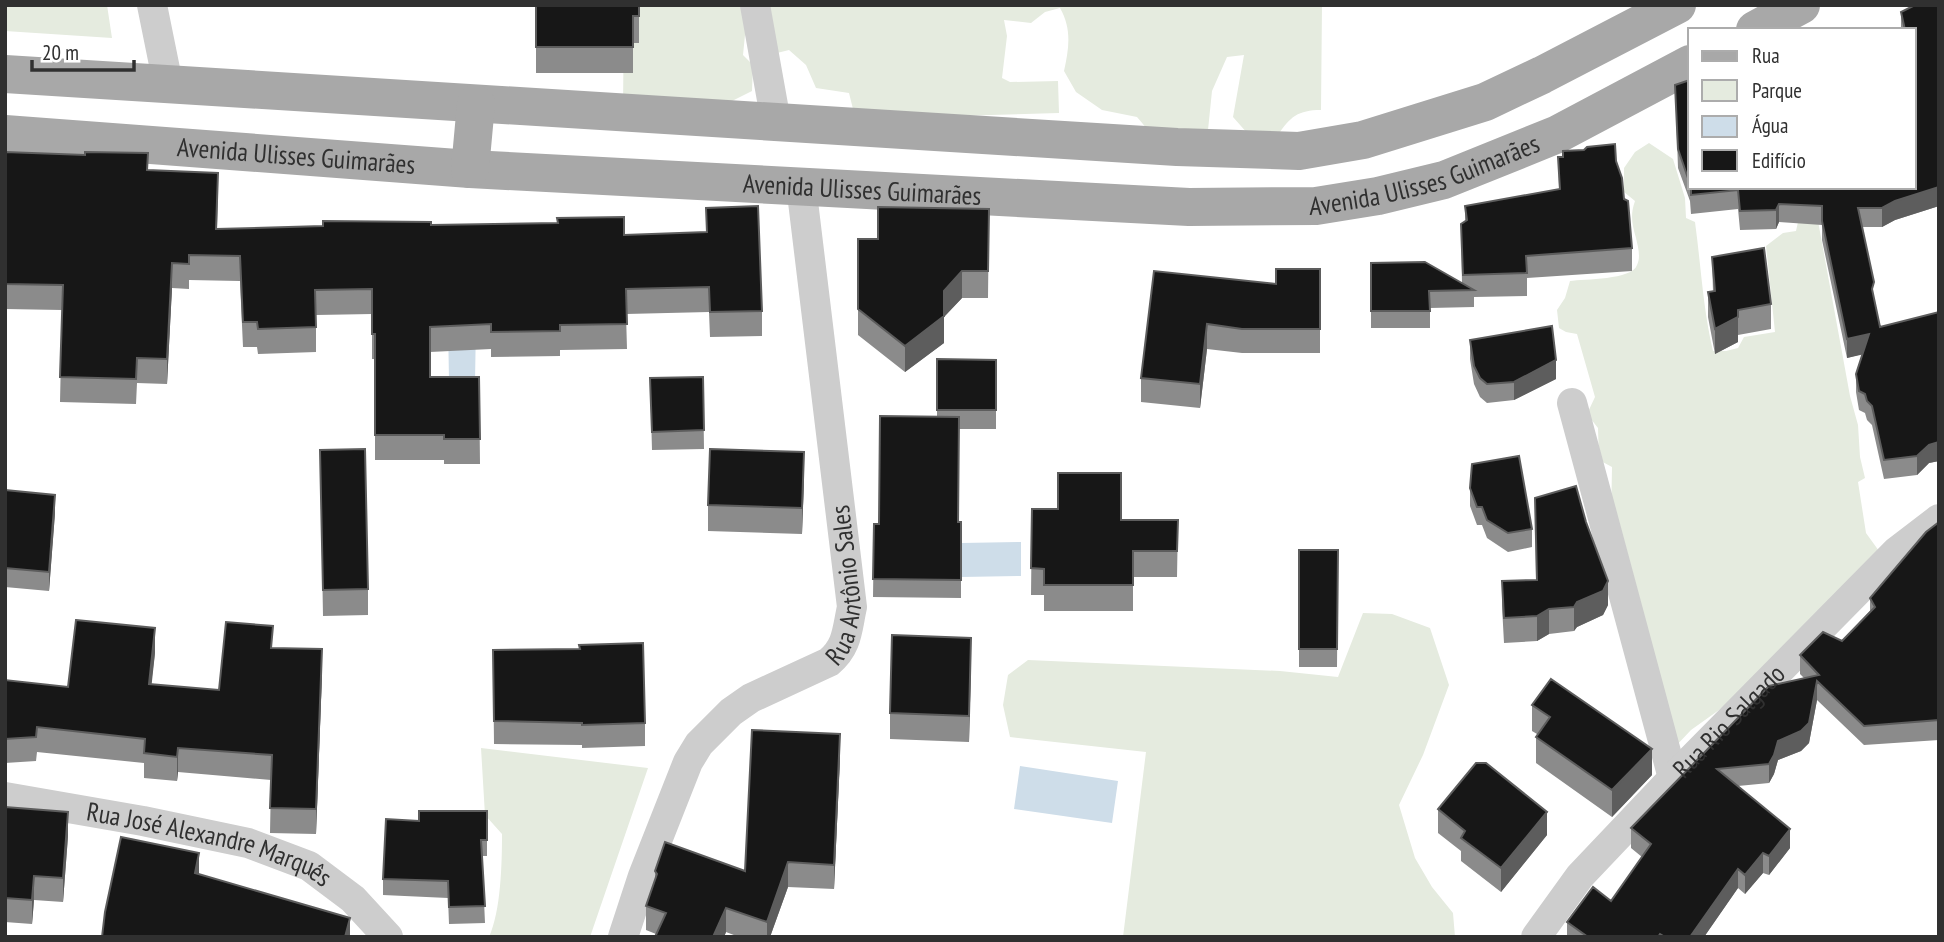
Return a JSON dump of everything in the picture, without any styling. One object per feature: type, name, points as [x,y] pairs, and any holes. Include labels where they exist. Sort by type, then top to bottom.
[{"type":"main road","name":"Avenida Ulisses Guimarães","points":[[5,74],[1177,147],[1299,151],[1363,140],[1485,102],[1677,5]]},
{"type":"main road","points":[[1759,28],[1801,5]]},
{"type":"main road","name":"Avenida Ulisses Guimarães","points":[[5,134],[470,169],[1189,206],[1316,206],[1378,196],[1444,180],[1558,134],[1688,65]]},
{"type":"main road","points":[[470,169],[476,104]]},
{"type":"street","points":[[152,5],[168,84]]},
{"type":"street","points":[[755,5],[776,122]]},
{"type":"street","name":"Rua Antônio Sales","points":[[623,937],[648,863],[688,762],[699,744],[731,712],[751,698],[830,662],[840,653],[845,640],[852,607],[801,185]]},
{"type":"street","points":[[1572,403],[1672,778]]},
{"type":"street","name":"Rua Rio Salgado","points":[[1536,937],[1580,876],[1672,778],[1896,552],[1939,519]]},
{"type":"street","name":"Rua José Alexandre Marquês","points":[[5,797],[248,843],[309,866],[353,899],[388,937]]},
{"type":"green space","points":[[5,5],[107,5],[112,38],[5,31]]},
{"type":"green space","points":[[624,5],[1322,5],[1321,110],[1306,111],[1295,116],[1278,135],[1248,134],[1233,117],[1244,55],[1227,57],[1212,91],[1208,130],[1148,130],[1137,117],[1102,110],[1076,92],[1064,71],[1068,39],[1060,8],[1045,12],[1031,23],[1004,20],[1007,36],[1002,78],[1010,82],[1058,81],[1059,113],[880,118],[853,109],[849,93],[816,88],[806,65],[789,50],[777,53],[745,35],[743,55],[753,65],[752,91],[732,101],[623,108]]},
{"type":"green space","points":[[1649,143],[1673,159],[1685,198],[1686,218],[1695,222],[1704,303],[1713,351],[1738,348],[1744,337],[1775,332],[1766,246],[1783,233],[1796,231],[1798,222],[1818,221],[1850,396],[1858,425],[1860,457],[1865,478],[1858,482],[1866,533],[1879,551],[1749,684],[1691,730],[1674,748],[1611,520],[1612,467],[1599,460],[1598,428],[1587,414],[1595,397],[1577,334],[1559,328],[1557,310],[1565,298],[1570,281],[1626,274],[1637,265],[1639,252],[1632,220],[1635,201],[1624,192],[1624,168],[1635,152]]},
{"type":"green space","points":[[1363,613],[1392,614],[1430,628],[1449,685],[1423,755],[1399,805],[1415,858],[1432,887],[1453,913],[1455,937],[1123,937],[1146,752],[1010,737],[1003,705],[1008,675],[1028,660],[1280,671],[1338,677]]},
{"type":"green space","points":[[481,748],[648,768],[590,937],[489,937],[498,901],[502,834],[485,815]]},
{"type":"water","points":[[448,323],[476,323],[475,382],[449,381]]},
{"type":"water","points":[[1021,542],[1021,576],[961,577],[961,543]]},
{"type":"water","points":[[1020,766],[1118,781],[1112,823],[1014,809]]},
{"type":"building","points":[[536,5],[639,5],[639,16],[633,16],[633,47],[536,47]]},
{"type":"building","points":[[1915,5],[1939,5],[1939,187],[1882,208],[1858,208],[1874,282],[1872,289],[1880,327],[1939,312],[1939,442],[1929,445],[1917,456],[1884,460],[1872,406],[1865,394],[1859,391],[1856,374],[1869,334],[1847,339],[1822,221],[1822,206],[1779,204],[1776,210],[1740,211],[1738,190],[1691,195],[1691,189],[1916,189],[1916,28],[1905,28],[1901,12]]},
{"type":"building","points":[[1688,81],[1688,178],[1678,149],[1675,85]]},
{"type":"building","points":[[1615,144],[1624,199],[1628,201],[1632,248],[1526,256],[1527,273],[1463,275],[1461,224],[1467,220],[1465,206],[1560,189],[1558,157],[1563,157],[1563,151]]},
{"type":"building","points":[[5,152],[85,155],[85,152],[148,153],[147,170],[218,173],[216,229],[323,226],[323,221],[431,222],[431,225],[558,223],[557,218],[624,217],[624,235],[707,232],[706,208],[758,206],[762,311],[710,312],[709,287],[626,289],[627,324],[560,325],[560,331],[491,332],[491,324],[430,327],[430,377],[479,377],[480,439],[444,439],[444,435],[375,435],[372,289],[315,290],[316,327],[258,329],[257,322],[243,322],[240,256],[189,255],[189,264],[172,263],[167,359],[137,358],[136,379],[60,377],[63,285],[5,284]]},
{"type":"building","points":[[878,207],[989,209],[988,271],[962,271],[944,291],[944,316],[905,346],[858,309],[858,239],[878,239]]},
{"type":"building","points":[[1764,248],[1771,304],[1738,310],[1738,317],[1715,329],[1708,292],[1715,291],[1712,257]]},
{"type":"building","points":[[1425,262],[1474,290],[1429,291],[1430,311],[1371,311],[1371,263]]},
{"type":"building","points":[[1276,269],[1320,269],[1320,329],[1242,329],[1207,324],[1200,384],[1141,378],[1154,271],[1276,284]]},
{"type":"building","points":[[1552,326],[1556,360],[1514,382],[1487,384],[1480,378],[1474,366],[1470,340]]},
{"type":"building","points":[[937,359],[996,360],[996,410],[937,410]]},
{"type":"building","points":[[703,377],[704,430],[652,432],[650,378]]},
{"type":"building","points":[[880,416],[959,417],[958,522],[961,522],[961,580],[873,579],[874,524],[879,524]]},
{"type":"building","points":[[365,449],[368,589],[323,590],[320,450]]},
{"type":"building","points":[[710,449],[804,452],[802,508],[708,505]]},
{"type":"building","points":[[1519,456],[1532,529],[1508,533],[1487,520],[1482,507],[1477,507],[1470,488],[1472,464]]},
{"type":"building","points":[[1058,473],[1121,473],[1121,520],[1178,520],[1177,551],[1133,551],[1133,585],[1044,585],[1044,569],[1031,568],[1032,509],[1058,509]]},
{"type":"building","points":[[1576,486],[1608,581],[1603,591],[1577,602],[1574,607],[1549,609],[1537,616],[1504,618],[1502,581],[1537,580],[1535,498]]},
{"type":"building","points":[[5,490],[55,495],[49,572],[5,568]]},
{"type":"building","points":[[1939,522],[1939,720],[1864,726],[1817,681],[1809,723],[1801,731],[1778,741],[1769,764],[1717,769],[1790,829],[1769,856],[1763,853],[1745,875],[1738,869],[1690,937],[1665,937],[1660,934],[1658,937],[1588,937],[1567,922],[1593,887],[1611,901],[1651,844],[1631,828],[1769,686],[1819,675],[1800,655],[1823,632],[1842,641],[1875,607],[1870,598],[1926,532]]},
{"type":"building","points":[[1299,550],[1338,550],[1337,649],[1299,649]]},
{"type":"building","points":[[76,620],[155,628],[149,684],[219,690],[226,622],[273,626],[271,648],[322,649],[316,809],[270,808],[272,755],[178,748],[177,757],[144,753],[145,739],[37,727],[36,737],[5,739],[5,680],[68,687]]},
{"type":"building","points":[[892,635],[971,638],[969,716],[890,713]]},
{"type":"building","points":[[643,643],[645,723],[582,725],[494,721],[493,650],[580,649],[579,645]]},
{"type":"building","points":[[1551,679],[1652,749],[1612,790],[1536,737],[1550,717],[1532,705]]},
{"type":"building","points":[[752,730],[840,734],[834,865],[788,862],[767,922],[726,908],[713,937],[655,937],[666,913],[646,906],[665,842],[745,871]]},
{"type":"building","points":[[1476,763],[1486,763],[1547,812],[1501,868],[1461,838],[1465,831],[1438,809]]},
{"type":"building","points":[[5,807],[68,812],[63,878],[34,876],[32,900],[5,898]]},
{"type":"building","points":[[419,811],[487,811],[487,840],[481,840],[485,906],[449,907],[448,881],[383,879],[386,819],[419,821]]},
{"type":"building","points":[[121,837],[199,853],[195,873],[350,918],[345,937],[102,937]]}]
